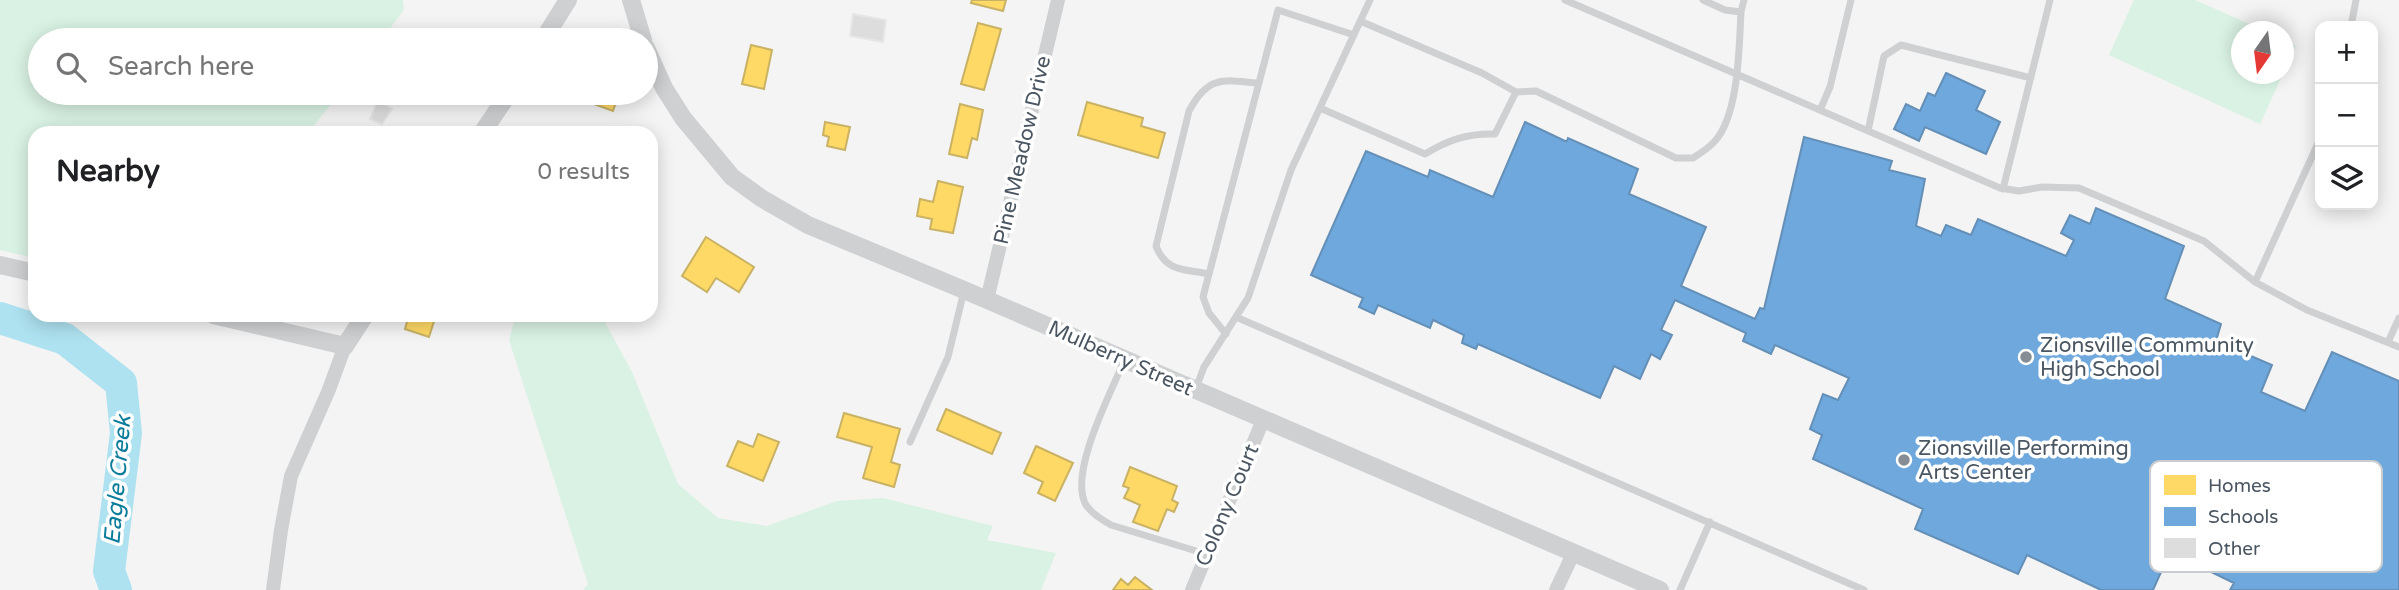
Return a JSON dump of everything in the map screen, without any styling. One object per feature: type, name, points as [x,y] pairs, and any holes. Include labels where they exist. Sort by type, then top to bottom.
[{"type":"street","points":[[550,28],[568,0]]},
{"type":"street","points":[[631,0],[639,28]]},
{"type":"street","name":"Pine Meadow Drive","points":[[987,300],[1058,0]]},
{"type":"street","name":"Mulberry Street","points":[[658,75],[683,118],[732,177],[808,226],[964,290],[1660,590]]},
{"type":"street","points":[[487,126],[501,105]]},
{"type":"street","points":[[0,265],[28,272]]},
{"type":"street","points":[[243,322],[345,346]]},
{"type":"street","points":[[273,590],[292,476],[345,346],[360,322]]},
{"type":"street","name":"Colony Court","points":[[1192,590],[1263,420]]},
{"type":"street","points":[[1556,590],[1573,554]]},
{"type":"lane","points":[[1195,391],[1204,367],[1248,298],[1291,170],[1370,0]]},
{"type":"lane","points":[[1565,0],[2003,189],[2019,191],[2042,187],[2079,188],[2204,241],[2255,282],[2306,310],[2399,347]]},
{"type":"lane","points":[[1703,0],[1725,10],[1741,12]]},
{"type":"lane","points":[[1360,21],[1482,73],[1516,92],[1535,91],[1676,158],[1693,158],[1717,139],[1725,123],[1737,75],[1744,0]]},
{"type":"lane","points":[[1820,110],[1830,87],[1851,0]]},
{"type":"lane","points":[[2003,189],[2050,0]]},
{"type":"lane","points":[[2352,21],[2356,0]]},
{"type":"lane","points":[[1226,334],[1209,313],[1203,297],[1278,10],[1354,35]]},
{"type":"lane","points":[[1868,131],[1884,56],[1901,45],[2031,78]]},
{"type":"lane","points":[[1209,274],[1169,266],[1161,258],[1156,246],[1179,150],[1189,111],[1198,93],[1212,82],[1232,80],[1257,83]]},
{"type":"lane","points":[[1320,108],[1425,154],[1447,141],[1494,134],[1516,92]]},
{"type":"lane","points":[[2255,282],[2316,147]]},
{"type":"lane","points":[[910,442],[948,357],[964,290]]},
{"type":"lane","points":[[1236,317],[1864,590]]},
{"type":"lane","points":[[2388,342],[2399,318]]},
{"type":"lane","points":[[1125,360],[1081,470],[1086,504],[1098,518],[1111,525],[1206,554]]},
{"type":"lane","points":[[1680,590],[1710,522]]},
{"type":"green space","points":[[0,0],[403,0],[404,10],[390,28],[28,28],[28,105],[330,105],[314,126],[28,126],[28,256],[0,250]]},
{"type":"green space","points":[[2134,0],[2195,0],[2242,21],[2231,21],[2231,84],[2278,84],[2260,124],[2109,55]]},
{"type":"green space","points":[[514,322],[605,322],[632,372],[678,484],[718,518],[767,526],[837,501],[883,498],[993,526],[987,540],[1056,553],[1041,590],[583,590],[588,584],[509,340]]},
{"type":"building: Homes","points":[[972,0],[1006,0],[1003,11],[971,3]]},
{"type":"building: Homes","points":[[978,23],[1001,29],[984,90],[961,84]]},
{"type":"building: Homes","points":[[751,45],[772,50],[764,89],[742,84]]},
{"type":"building: Homes","points":[[1087,102],[1143,118],[1141,126],[1165,133],[1158,158],[1078,135]]},
{"type":"building: Homes","points":[[960,104],[983,110],[977,140],[972,138],[967,158],[949,154]]},
{"type":"building: Homes","points":[[596,105],[615,105],[613,111]]},
{"type":"building: Homes","points":[[825,122],[850,127],[845,150],[827,146],[829,137],[823,135]]},
{"type":"building: Homes","points":[[938,181],[963,187],[953,233],[930,229],[932,219],[917,216],[920,199],[933,202]]},
{"type":"building: Homes","points":[[706,237],[754,267],[739,292],[716,278],[707,292],[682,276]]},
{"type":"building: Homes","points":[[407,322],[434,322],[429,337],[405,329]]},
{"type":"building: Homes","points":[[946,409],[1001,433],[992,454],[937,430]]},
{"type":"building: Homes","points":[[844,413],[900,429],[891,462],[900,465],[894,487],[863,478],[872,447],[837,437]]},
{"type":"building: Homes","points":[[758,434],[779,442],[763,481],[727,466],[738,441],[753,447]]},
{"type":"building: Homes","points":[[1036,446],[1073,463],[1055,501],[1038,493],[1043,482],[1024,473]]},
{"type":"building: Homes","points":[[1130,467],[1177,486],[1172,500],[1178,503],[1174,512],[1167,509],[1158,531],[1133,522],[1140,505],[1124,498],[1129,488],[1123,486]]},
{"type":"building: Homes","points":[[1135,577],[1152,590],[1113,590],[1121,579],[1128,585]]},
{"type":"building: Schools","points":[[1946,73],[1985,91],[1976,110],[2000,122],[1986,154],[1925,127],[1919,141],[1894,129],[1906,104],[1920,111],[1928,93],[1935,96]]},
{"type":"building: Schools","name":"Zionsville Community High School","points":[[1525,122],[1565,141],[1568,138],[1638,169],[1629,194],[1706,227],[1681,286],[1755,319],[1760,308],[1764,309],[1804,137],[1892,161],[1889,170],[1925,179],[1916,226],[1941,236],[1946,225],[1971,235],[1978,219],[2066,256],[2074,240],[2061,233],[2070,215],[2090,224],[2096,208],[2184,246],[2165,299],[2221,324],[2216,341],[2272,365],[2261,392],[2305,411],[2332,352],[2399,381],[2399,590],[2230,590],[2234,583],[2211,572],[2382,572],[2382,461],[2150,461],[2150,572],[2161,572],[2153,590],[2101,590],[2027,555],[2018,574],[1915,529],[1923,509],[1813,459],[1822,435],[1810,429],[1823,394],[1838,400],[1849,378],[1775,345],[1771,354],[1743,341],[1746,333],[1675,300],[1661,330],[1672,335],[1660,359],[1651,354],[1640,379],[1614,366],[1600,398],[1478,344],[1476,349],[1462,343],[1464,335],[1433,320],[1430,328],[1378,305],[1374,314],[1359,307],[1363,298],[1311,275],[1366,151],[1428,177],[1430,170],[1493,197]]},
{"type":"building: Other","points":[[853,14],[886,20],[883,42],[850,36]]},
{"type":"building: Other","points":[[376,105],[386,105],[392,109],[382,124],[370,119]]},
{"type":"waterway","name":"Eagle Creek","points":[[0,318],[65,339],[121,383],[126,433],[109,571],[116,590]]},
{"type":"place","name":"Zionsville Community High School","points":[[2026,357]]},
{"type":"place","name":"Zionsville Performing Arts Center","points":[[1904,460]]}]
